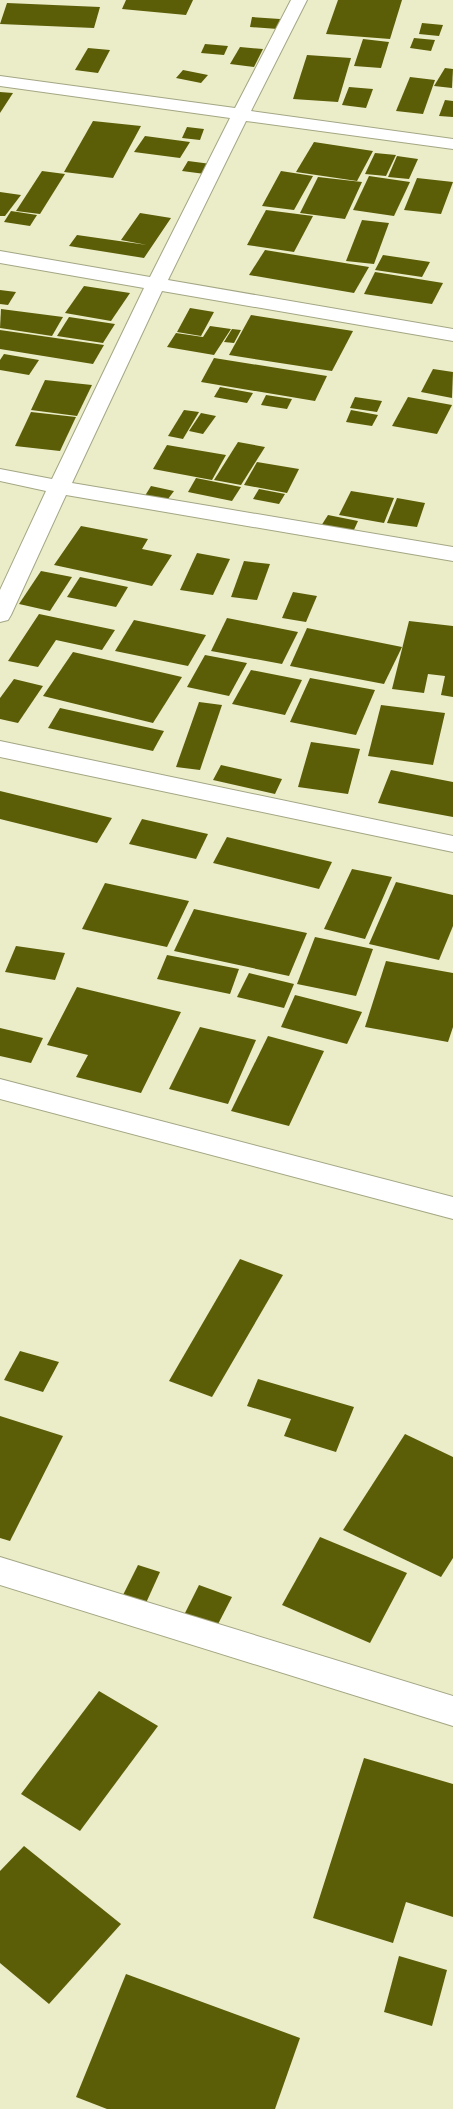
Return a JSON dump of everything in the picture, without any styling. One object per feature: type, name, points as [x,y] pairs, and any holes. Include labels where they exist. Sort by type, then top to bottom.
[{"type":"street","points":[[0,615],[58,487],[156,284],[299,0]]},
{"type":"street","points":[[0,81],[453,144]]},
{"type":"street","points":[[0,257],[453,334]]},
{"type":"street","points":[[0,475],[58,487],[453,554]]},
{"type":"street","points":[[0,749],[453,844]]},
{"type":"street","points":[[0,1089],[453,1208]]},
{"type":"street","points":[[0,1571],[453,1711]]},
{"type":"building","points":[[126,0],[193,0],[186,15],[122,9]]},
{"type":"building","points":[[338,0],[402,0],[390,39],[326,34]]},
{"type":"building","points":[[7,3],[100,7],[94,28],[0,24]]},
{"type":"building","points":[[252,17],[280,19],[278,29],[250,27]]},
{"type":"building","points":[[422,23],[443,25],[439,36],[419,34]]},
{"type":"building","points":[[414,38],[435,40],[431,51],[410,48]]},
{"type":"building","points":[[363,39],[389,42],[381,68],[354,66]]},
{"type":"building","points":[[205,44],[228,46],[224,55],[201,53]]},
{"type":"building","points":[[240,47],[263,49],[254,67],[230,64]]},
{"type":"building","points":[[88,48],[110,50],[98,73],[75,70]]},
{"type":"building","points":[[307,55],[351,58],[338,102],[293,99]]},
{"type":"building","points":[[445,68],[453,69],[452,88],[434,86]]},
{"type":"building","points":[[183,70],[208,75],[201,83],[176,78]]},
{"type":"building","points":[[410,77],[435,80],[423,114],[396,111]]},
{"type":"building","points":[[349,87],[373,89],[366,108],[342,105]]},
{"type":"building","points":[[0,92],[13,93],[0,113]]},
{"type":"building","points":[[445,100],[453,101],[453,117],[439,116]]},
{"type":"building","points":[[93,121],[141,126],[113,178],[64,172]]},
{"type":"building","points":[[187,127],[204,129],[200,140],[182,138]]},
{"type":"building","points":[[145,136],[190,142],[180,158],[134,152]]},
{"type":"building","points":[[314,142],[373,151],[357,181],[296,172]]},
{"type":"building","points":[[375,153],[396,155],[386,176],[365,174]]},
{"type":"building","points":[[397,156],[418,159],[409,179],[388,177]]},
{"type":"building","points":[[188,161],[211,164],[205,174],[182,171]]},
{"type":"building","points":[[42,171],[65,174],[40,214],[16,211]]},
{"type":"building","points":[[281,171],[313,176],[294,210],[262,206]]},
{"type":"building","points":[[369,176],[410,182],[394,216],[353,210]]},
{"type":"building","points":[[318,177],[362,182],[345,219],[300,213]]},
{"type":"building","points":[[417,178],[453,182],[441,214],[404,210]]},
{"type":"building","points":[[0,192],[21,195],[5,216],[0,216]]},
{"type":"building","points":[[266,210],[313,216],[294,252],[247,245]]},
{"type":"building","points":[[11,211],[37,215],[30,226],[4,222]]},
{"type":"building","points":[[140,213],[171,218],[144,258],[69,246],[77,235],[147,245],[121,240]]},
{"type":"building","points":[[362,220],[389,223],[374,264],[346,261]]},
{"type":"building","points":[[265,250],[369,267],[354,293],[249,275]]},
{"type":"building","points":[[383,255],[430,262],[422,277],[375,270]]},
{"type":"building","points":[[375,272],[443,283],[432,304],[364,294]]},
{"type":"building","points":[[84,286],[130,293],[111,321],[65,313]]},
{"type":"building","points":[[0,290],[16,292],[8,305],[0,304]]},
{"type":"building","points":[[190,308],[214,312],[201,336],[177,332]]},
{"type":"building","points":[[1,309],[63,317],[52,336],[0,328]]},
{"type":"building","points":[[251,315],[353,331],[332,371],[229,355]]},
{"type":"building","points":[[69,317],[115,324],[103,343],[57,336]]},
{"type":"building","points":[[210,326],[231,329],[214,355],[167,347],[176,333],[203,337]]},
{"type":"building","points":[[232,329],[241,330],[234,343],[224,342]]},
{"type":"building","points":[[0,330],[104,345],[93,364],[0,349]]},
{"type":"building","points":[[4,354],[39,360],[29,375],[0,370],[0,360]]},
{"type":"building","points":[[214,358],[327,376],[315,401],[201,382]]},
{"type":"building","points":[[433,369],[453,372],[452,398],[421,392]]},
{"type":"building","points":[[45,380],[92,385],[77,416],[31,410]]},
{"type":"building","points":[[220,387],[253,393],[247,403],[214,397]]},
{"type":"building","points":[[266,395],[292,399],[287,409],[261,405]]},
{"type":"building","points":[[355,397],[382,401],[377,412],[350,408]]},
{"type":"building","points":[[408,397],[452,405],[437,434],[392,426]]},
{"type":"building","points":[[184,410],[199,412],[183,439],[168,436]]},
{"type":"building","points":[[351,410],[378,415],[372,426],[346,422]]},
{"type":"building","points":[[31,412],[76,417],[60,451],[15,446]]},
{"type":"building","points":[[201,413],[216,416],[203,434],[189,431]]},
{"type":"building","points":[[238,442],[265,447],[241,485],[214,480]]},
{"type":"building","points":[[167,445],[226,455],[212,480],[153,469]]},
{"type":"building","points":[[257,462],[299,469],[287,493],[244,485]]},
{"type":"building","points":[[196,478],[241,487],[232,501],[188,492]]},
{"type":"building","points":[[151,486],[174,491],[165,503],[143,499]]},
{"type":"building","points":[[259,489],[285,494],[279,504],[253,499]]},
{"type":"building","points":[[351,491],[394,498],[384,523],[339,515]]},
{"type":"building","points":[[397,498],[425,503],[417,527],[387,523]]},
{"type":"building","points":[[328,515],[358,521],[353,532],[321,526]]},
{"type":"building","points":[[81,526],[148,539],[142,549],[172,555],[152,586],[54,565]]},
{"type":"building","points":[[197,553],[230,559],[213,595],[180,590]]},
{"type":"building","points":[[244,561],[270,564],[257,600],[231,597]]},
{"type":"building","points":[[41,571],[72,577],[50,611],[19,604]]},
{"type":"building","points":[[80,577],[128,587],[116,607],[67,597]]},
{"type":"building","points":[[293,592],[317,596],[306,622],[282,618]]},
{"type":"building","points":[[39,614],[115,630],[102,650],[56,640],[38,667],[8,661]]},
{"type":"building","points":[[227,618],[298,632],[282,664],[211,651]]},
{"type":"building","points":[[134,620],[206,635],[188,666],[115,651]]},
{"type":"building","points":[[409,621],[453,626],[453,697],[441,695],[445,676],[428,674],[424,693],[392,689]]},
{"type":"building","points":[[307,628],[402,647],[384,684],[290,666]]},
{"type":"building","points":[[73,652],[182,677],[153,723],[43,696]]},
{"type":"building","points":[[205,655],[247,663],[229,696],[187,687]]},
{"type":"building","points":[[251,670],[302,680],[285,715],[232,704]]},
{"type":"building","points":[[310,678],[375,690],[356,735],[290,722]]},
{"type":"building","points":[[14,679],[43,686],[18,723],[0,719],[0,698]]},
{"type":"building","points":[[199,702],[222,705],[200,770],[176,767]]},
{"type":"building","points":[[381,705],[445,713],[433,765],[368,756]]},
{"type":"building","points":[[60,708],[164,731],[153,751],[48,728]]},
{"type":"building","points":[[311,742],[360,749],[348,794],[298,787]]},
{"type":"building","points":[[221,765],[282,779],[275,794],[213,780]]},
{"type":"building","points":[[391,770],[453,782],[453,817],[378,803]]},
{"type":"building","points":[[0,791],[112,818],[97,843],[0,819]]},
{"type":"building","points":[[142,819],[208,834],[196,859],[129,844]]},
{"type":"building","points":[[227,837],[332,862],[319,889],[213,863]]},
{"type":"building","points":[[352,869],[392,877],[365,939],[324,929]]},
{"type":"building","points":[[396,882],[453,895],[453,926],[439,960],[369,944]]},
{"type":"building","points":[[105,883],[189,901],[167,947],[82,929]]},
{"type":"building","points":[[194,909],[307,933],[289,976],[174,951]]},
{"type":"building","points":[[315,937],[373,949],[356,996],[297,984]]},
{"type":"building","points":[[16,946],[65,953],[55,980],[5,972]]},
{"type":"building","points":[[167,955],[239,969],[230,994],[157,979]]},
{"type":"building","points":[[386,961],[453,973],[453,1027],[448,1042],[365,1027]]},
{"type":"building","points":[[249,973],[294,984],[284,1008],[237,997]]},
{"type":"building","points":[[77,987],[181,1012],[141,1093],[76,1077],[88,1055],[47,1045]]},
{"type":"building","points":[[295,995],[362,1012],[347,1044],[281,1027]]},
{"type":"building","points":[[200,1027],[256,1040],[228,1104],[169,1089]]},
{"type":"building","points":[[0,1028],[43,1038],[31,1063],[0,1056]]},
{"type":"building","points":[[268,1036],[324,1051],[289,1126],[231,1111]]},
{"type":"building","points":[[240,1259],[283,1275],[212,1397],[169,1381]]},
{"type":"building","points":[[20,1351],[59,1362],[43,1392],[4,1380]]},
{"type":"building","points":[[258,1379],[354,1407],[336,1452],[284,1436],[291,1419],[247,1406]]},
{"type":"building","points":[[0,1416],[63,1436],[10,1541],[0,1538]]},
{"type":"building","points":[[405,1434],[453,1457],[453,1558],[441,1577],[343,1530]]},
{"type":"building","points":[[320,1537],[407,1573],[370,1643],[282,1605]]},
{"type":"building","points":[[138,1565],[160,1572],[146,1603],[123,1595]]},
{"type":"building","points":[[199,1585],[232,1597],[216,1628],[183,1617]]},
{"type":"building","points":[[99,1691],[158,1726],[80,1831],[21,1794]]},
{"type":"building","points":[[364,1758],[453,1784],[453,1917],[406,1902],[393,1943],[313,1918]]},
{"type":"building","points":[[24,1846],[121,1924],[49,2004],[0,1963],[0,1871]]},
{"type":"building","points":[[399,1956],[447,1970],[432,2026],[384,2012]]},
{"type":"building","points":[[126,1974],[300,2038],[275,2109],[107,2109],[76,2097]]}]
